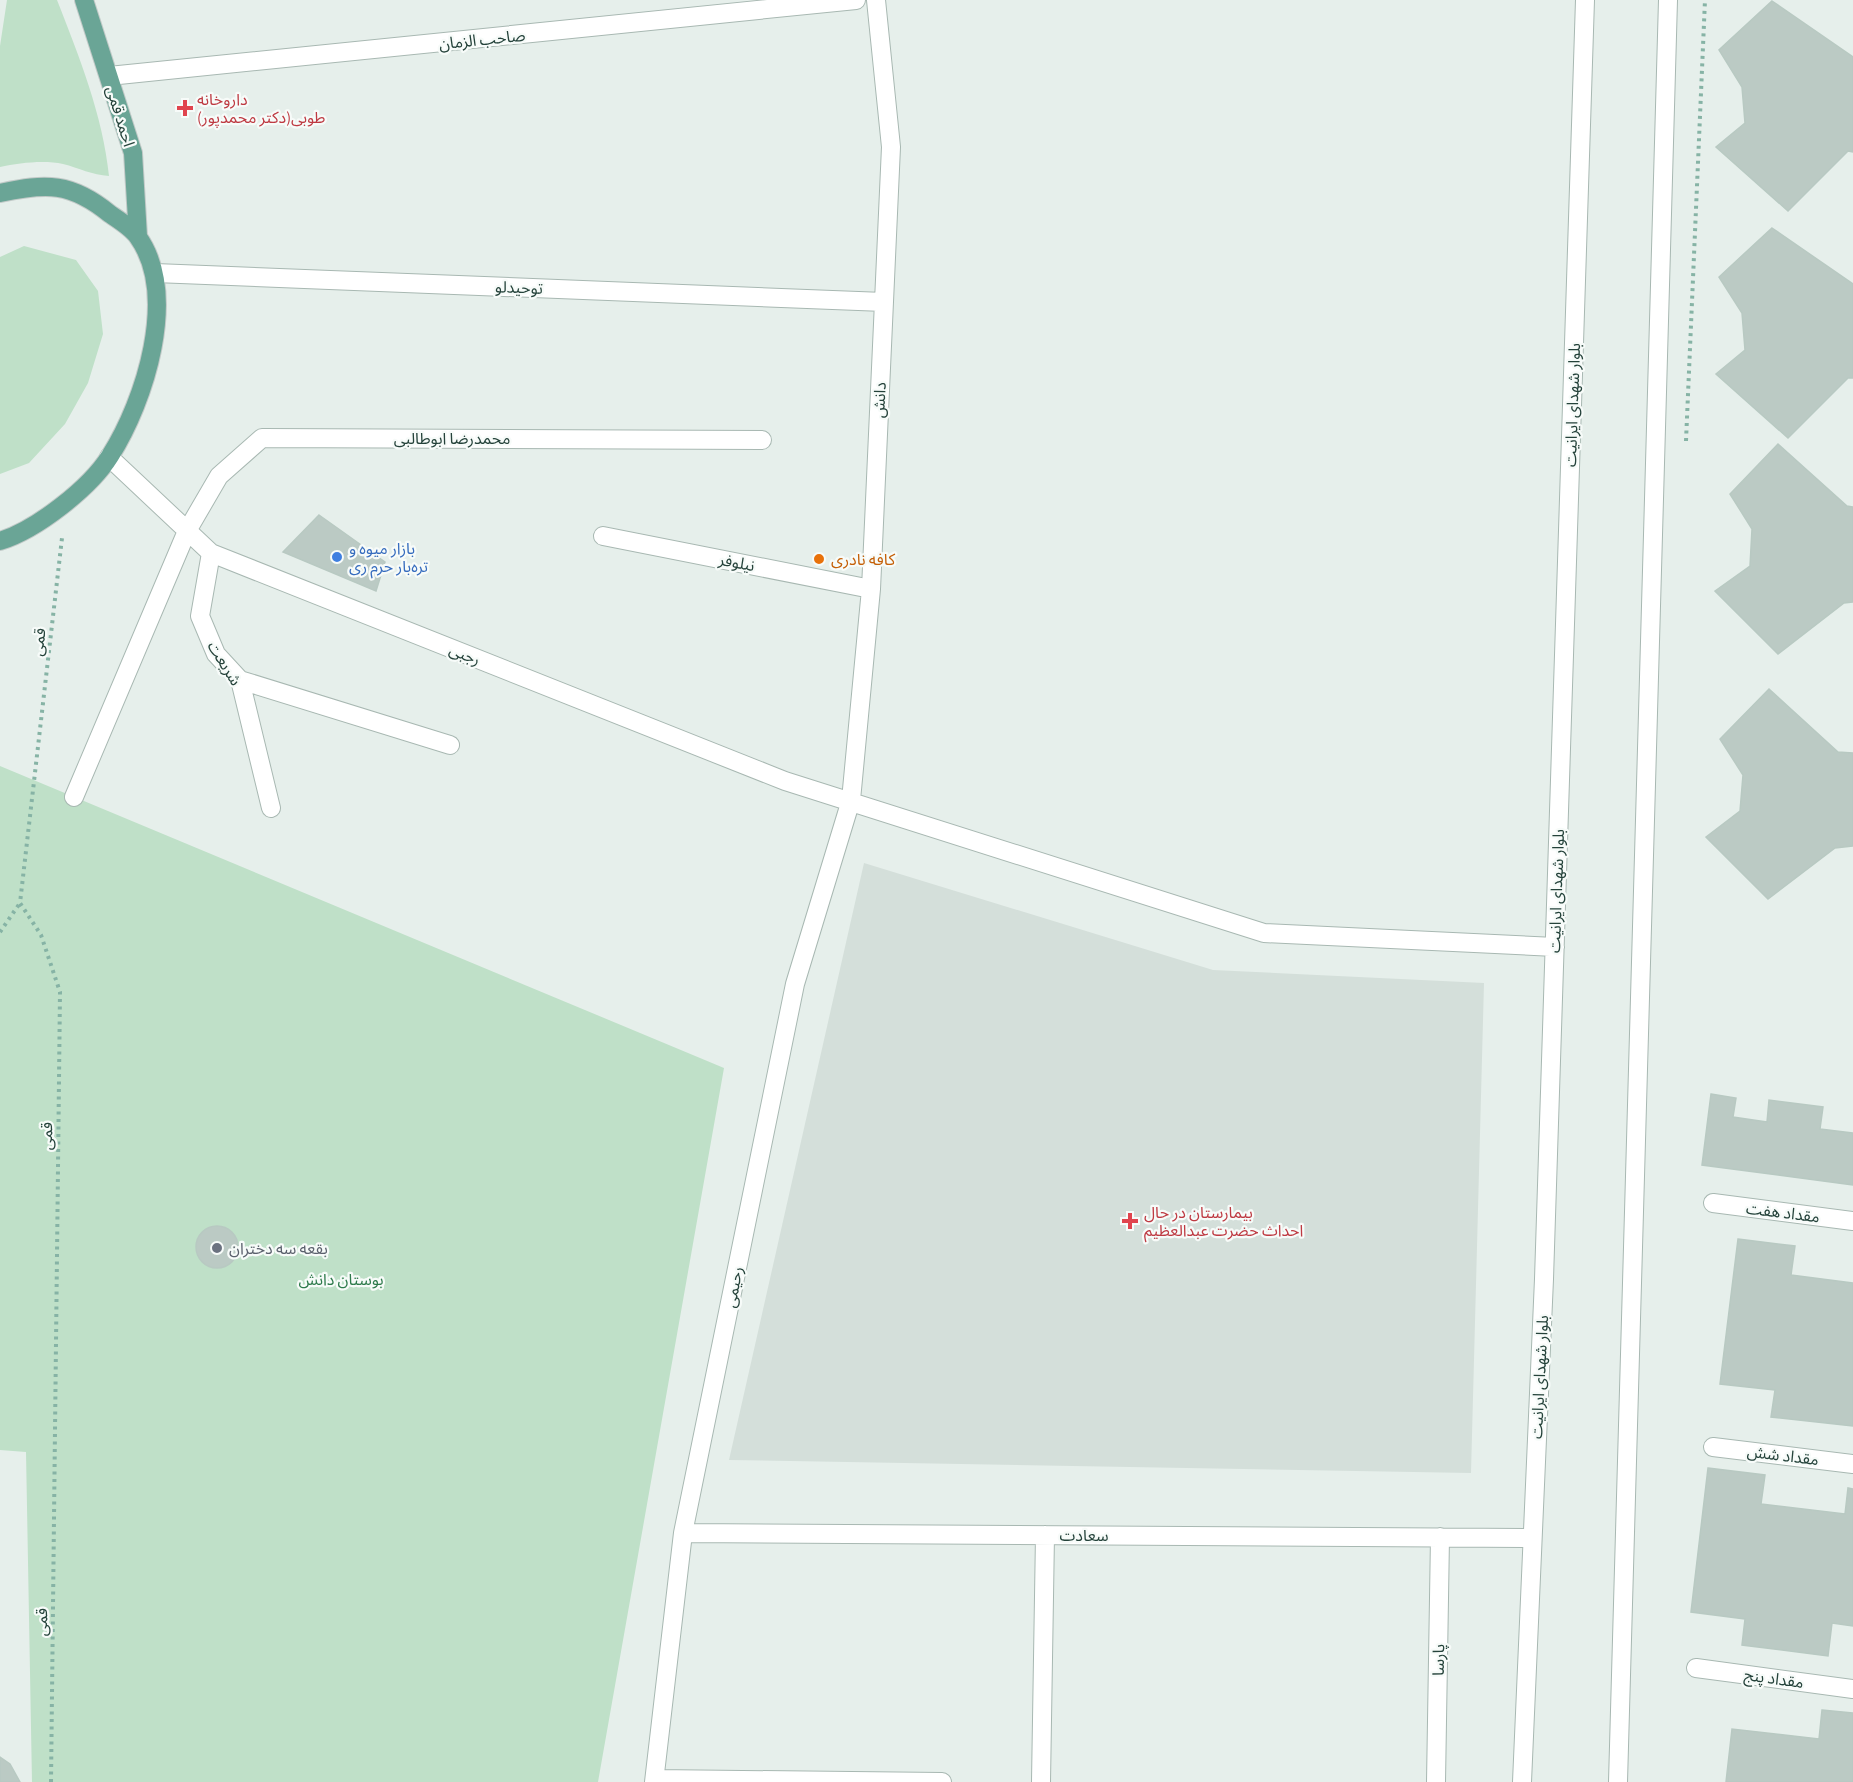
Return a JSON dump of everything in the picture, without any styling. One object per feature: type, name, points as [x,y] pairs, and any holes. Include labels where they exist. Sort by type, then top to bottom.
[{"type":"main road","name":"احمد قمی","points":[[84,0],[133,153],[138,236]]},
{"type":"main road","points":[[0,192],[39,184],[64,188],[102,207],[138,236],[155,273],[156,317],[150,362],[140,396],[109,457],[66,503],[16,536],[0,541]]},
{"type":"street","name":"صاحب الزمان","points":[[109,76],[856,0]]},
{"type":"street","name":"دانش","points":[[851,800],[871,589],[891,147],[876,0]]},
{"type":"street","name":"بلوار شهدای ایرانیت","points":[[1522,1782],[1543,1291],[1585,0]]},
{"type":"street","points":[[1618,1782],[1668,0]]},
{"type":"street","name":"توحیدلو","points":[[155,273],[884,302]]},
{"type":"street","name":"محمدرضا ابوطالبی","points":[[74,797],[187,531],[219,476],[262,438],[762,440]]},
{"type":"street","name":"رجبی","points":[[109,457],[211,553],[785,781],[851,800],[1264,933],[1554,947]]},
{"type":"street","name":"نیلوفر","points":[[603,536],[871,589]]},
{"type":"street","name":"شریعت","points":[[211,553],[200,616],[216,654],[240,680],[271,808]]},
{"type":"street","points":[[240,680],[450,745]]},
{"type":"street","name":"رحیمی","points":[[655,1780],[683,1533],[795,984],[851,800]]},
{"type":"street","name":"مقداد هفت","points":[[1713,1203],[1853,1221]]},
{"type":"street","name":"مقداد شش","points":[[1713,1447],[1853,1464]]},
{"type":"street","name":"سعادت","points":[[683,1533],[1531,1538]]},
{"type":"street","points":[[1041,1782],[1045,1535]]},
{"type":"street","name":"پارسا","points":[[1436,1782],[1440,1537]]},
{"type":"street","name":"مقداد پنج","points":[[1696,1668],[1853,1689]]},
{"type":"street","points":[[655,1780],[942,1782]]},
{"type":"path","name":"قمی","points":[[51,1782],[60,992],[41,936],[20,903],[66,503]]},
{"type":"path","points":[[0,932],[20,903]]},
{"type":"shaded area","name":"بیمارستان در حال احداث حضرت عبدالعظیم","points":[[864,863],[1213,970],[1484,983],[1471,1473],[729,1460]]},
{"type":"green space","points":[[7,0],[57,0],[82,64],[96,109],[109,176],[48,162],[0,167],[0,46]]},
{"type":"green space","points":[[24,246],[76,260],[98,291],[103,334],[88,383],[65,424],[29,463],[0,474],[0,257]]},
{"type":"green space","name":"بوستان دانش","points":[[0,766],[724,1068],[598,1782],[32,1782],[26,1452],[0,1450]]},
{"type":"building","points":[[1772,1],[1853,57],[1853,152],[1848,151],[1788,211],[1716,147],[1745,123],[1742,87],[1719,50]]},
{"type":"building","points":[[1772,228],[1853,284],[1853,378],[1848,378],[1788,438],[1716,374],[1745,350],[1742,313],[1719,277]]},
{"type":"building","points":[[1778,444],[1847,506],[1853,507],[1853,602],[1844,603],[1778,654],[1715,591],[1750,566],[1752,529],[1730,494]]},
{"type":"building","name":"بازار میوه و تره‌بار حرم ری","points":[[319,515],[385,562],[376,591],[283,552]]},
{"type":"building","points":[[1769,689],[1838,752],[1853,753],[1853,846],[1835,848],[1768,899],[1706,837],[1740,811],[1743,775],[1720,739]]},
{"type":"building","points":[[1711,1094],[1736,1098],[1733,1117],[1767,1122],[1769,1100],[1823,1107],[1820,1129],[1853,1133],[1853,1185],[1702,1165]]},
{"type":"building","name":"بقعه سه دختران","points":[[217,1226],[232,1232],[238,1247],[232,1262],[217,1268],[202,1262],[196,1247],[202,1232]]},
{"type":"building","points":[[1738,1239],[1795,1246],[1791,1275],[1853,1283],[1853,1426],[1771,1417],[1775,1390],[1720,1384]]},
{"type":"building","points":[[1708,1468],[1765,1475],[1761,1504],[1845,1514],[1848,1488],[1853,1489],[1853,1626],[1832,1623],[1828,1656],[1742,1645],[1745,1619],[1691,1612]]},
{"type":"building","points":[[1822,1710],[1853,1713],[1853,1782],[1726,1782],[1732,1729],[1819,1739]]},
{"type":"building","points":[[0,1757],[10,1764],[20,1782],[0,1782]]},
{"type":"place","name":"داروخانه طوبی(دکتر محمدپور)","points":[[185,108]]},
{"type":"place","name":"بازار میوه و تره‌بار حرم ری","points":[[337,557]]},
{"type":"place","name":"کافه نادری","points":[[819,559]]},
{"type":"place","name":"بیمارستان در حال احداث حضرت عبدالعظیم","points":[[1130,1221]]},
{"type":"place","name":"بقعه سه دختران","points":[[217,1248]]}]
